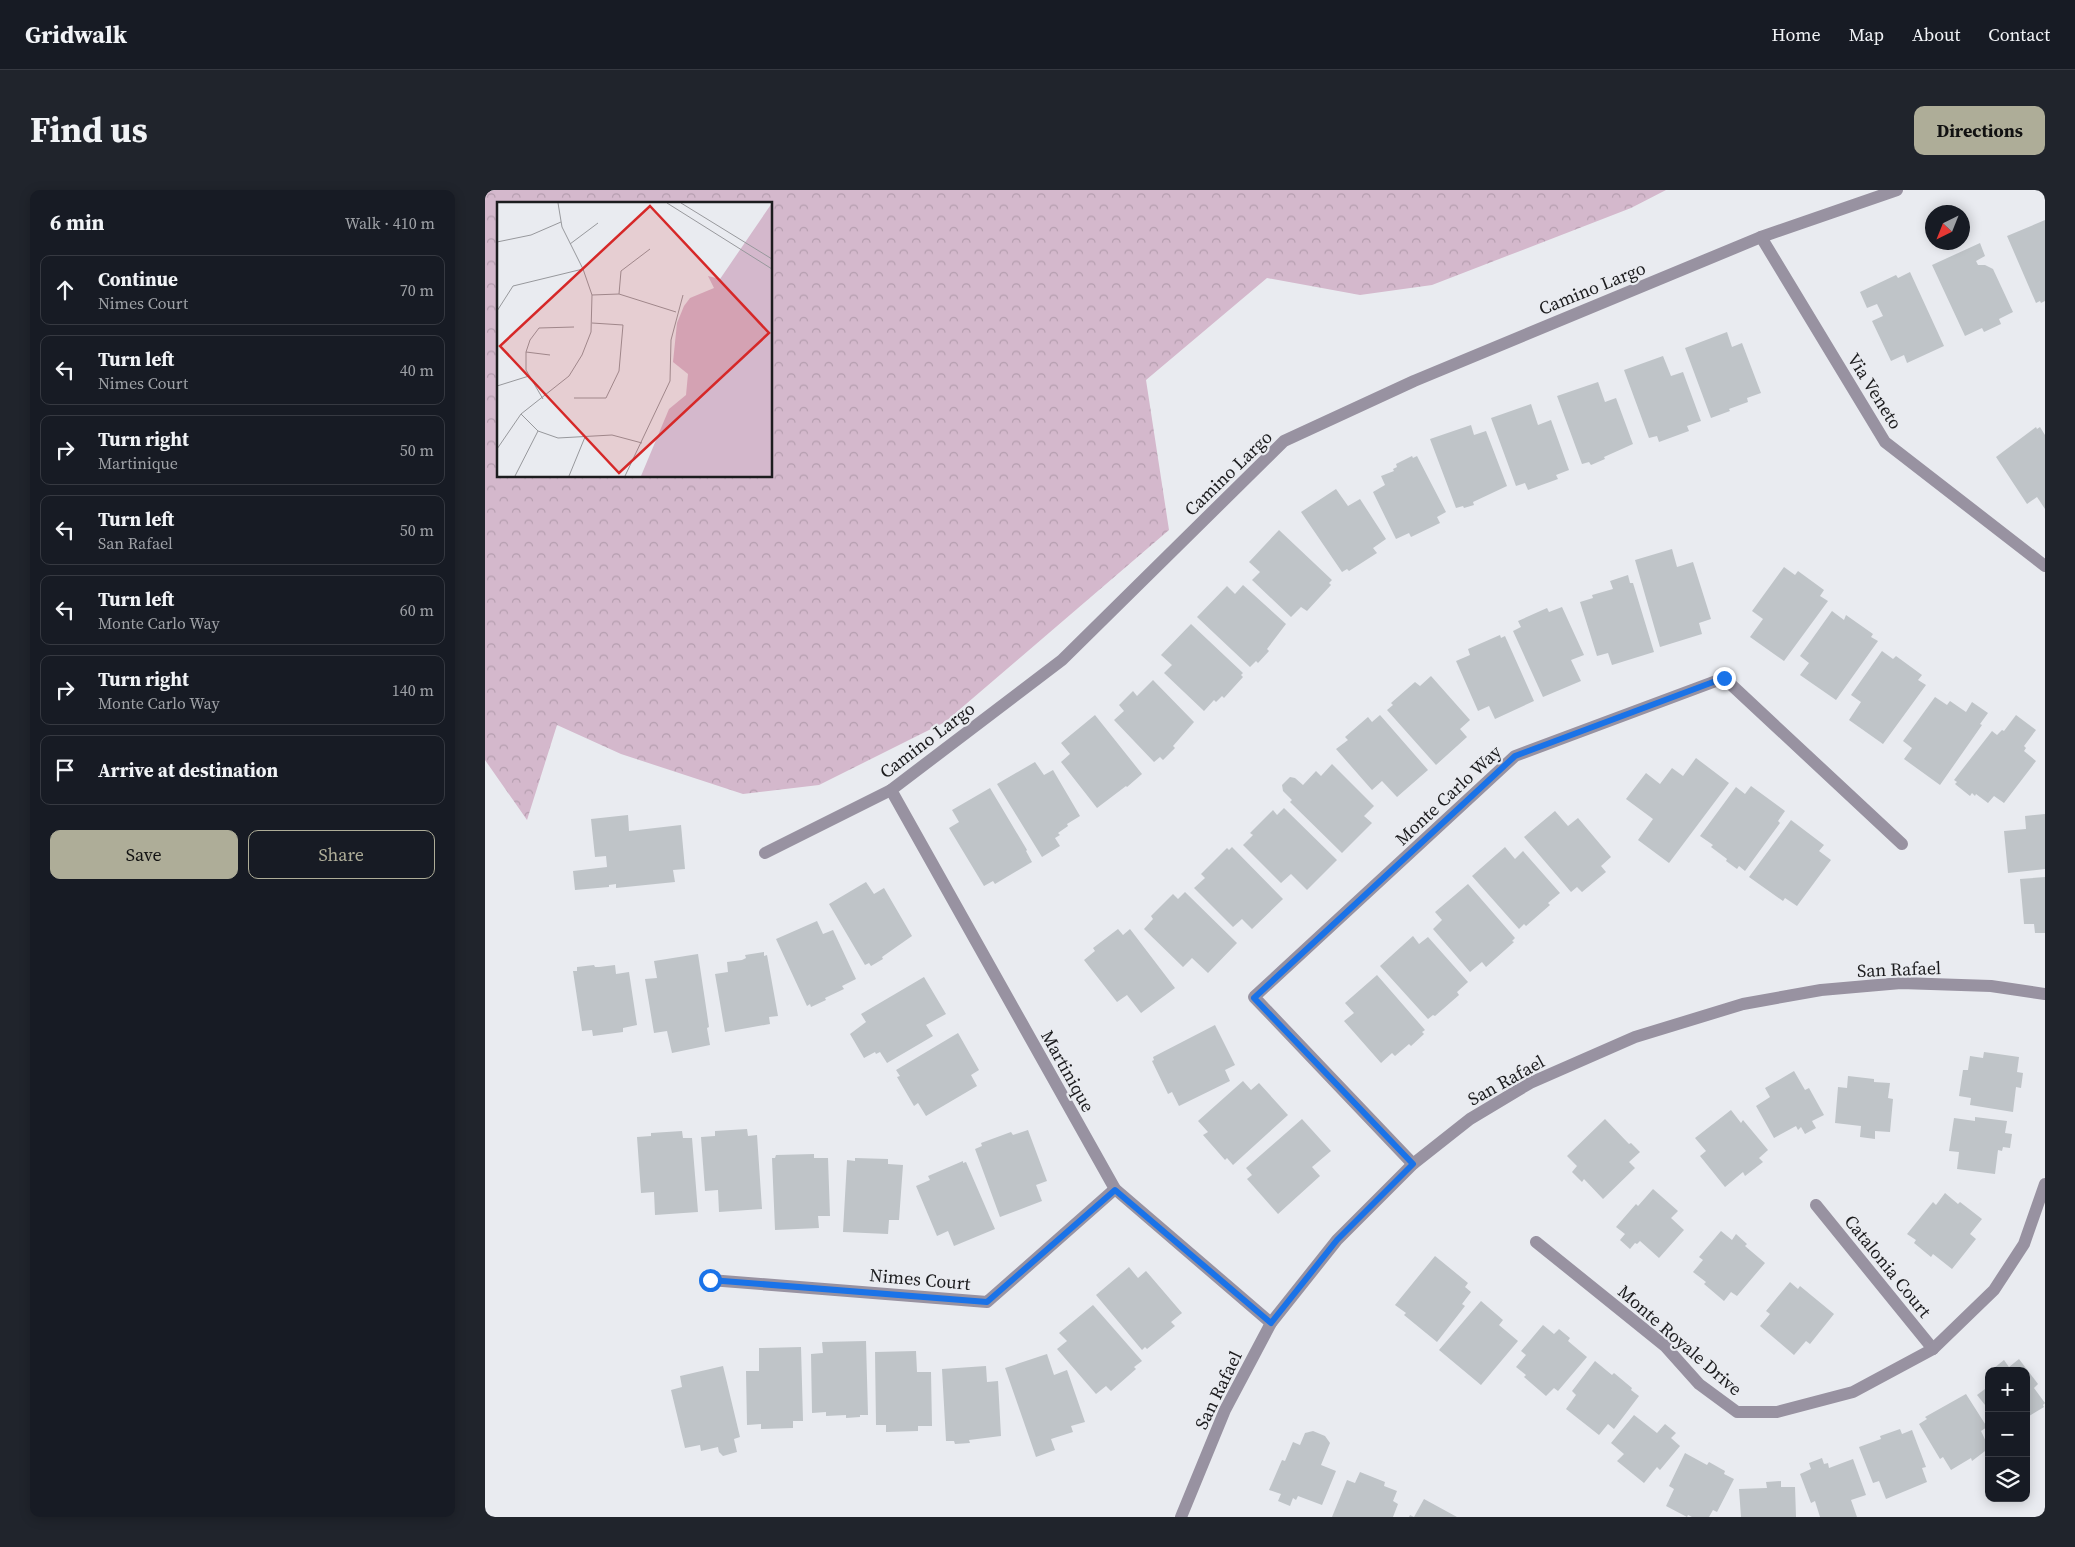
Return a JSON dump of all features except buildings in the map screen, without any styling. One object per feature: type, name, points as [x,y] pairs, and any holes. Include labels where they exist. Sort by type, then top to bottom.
[{"type":"street","name":"Camino Largo","points":[[765,853],[891,790],[1062,660],[1284,441],[1414,381],[1761,237],[1897,190]]},
{"type":"street","name":"Via Veneto","points":[[1761,237],[1885,442],[2045,566]]},
{"type":"street","name":"Monte Carlo Way","points":[[1413,1164],[1254,998],[1515,756],[1724,678],[1901,844]]},
{"type":"street","name":"Martinique","points":[[891,790],[1115,1190],[1271,1323]]},
{"type":"street","name":"San Rafael","points":[[1185,1516],[1225,1410],[1271,1323],[1337,1240],[1413,1164],[1470,1119],[1530,1083],[1635,1037],[1743,1004],[1821,990],[1901,983],[1991,986],[2045,994]]},
{"type":"street","name":"Nimes Court","points":[[710,1280],[987,1302],[1115,1190]]},
{"type":"street","name":"Monte Royale Drive","points":[[1536,1242],[1665,1346],[1699,1384],[1737,1412],[1777,1412],[1853,1392],[1933,1349],[1993,1290],[2024,1244],[2044,1193]]},
{"type":"street","name":"Catalonia Court","points":[[1816,1205],[1933,1349]]},
{"type":"green space","points":[[485,190],[1666,190],[1631,208],[1432,285],[1360,295],[1267,278],[1146,380],[1169,530],[945,722],[819,785],[743,794],[621,754],[557,725],[527,820],[485,760]]},
{"type":"route","points":[[710,1280],[987,1302],[1115,1190],[1271,1323],[1337,1240],[1413,1164],[1254,998],[1515,756],[1724,678]]}]
